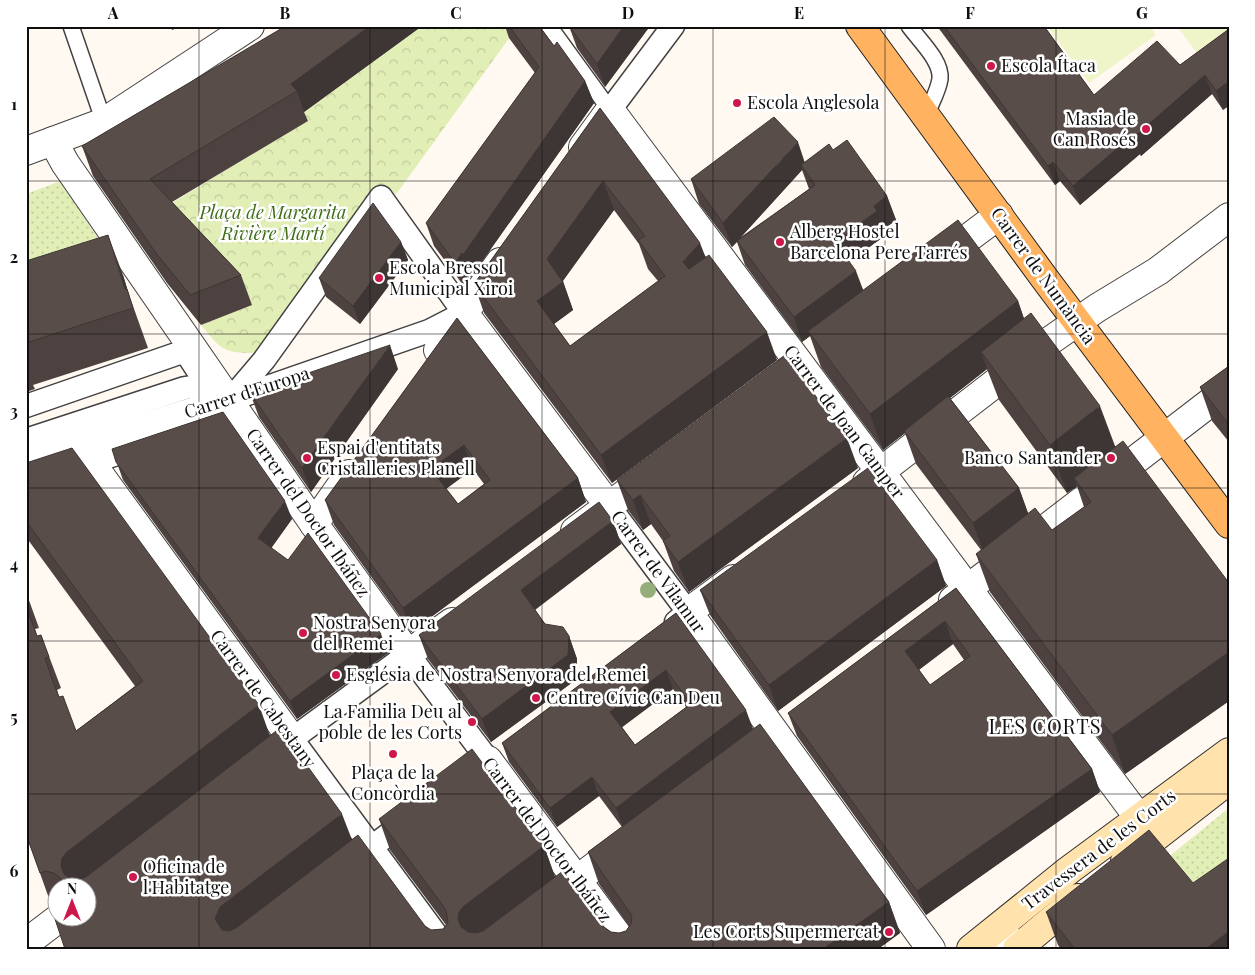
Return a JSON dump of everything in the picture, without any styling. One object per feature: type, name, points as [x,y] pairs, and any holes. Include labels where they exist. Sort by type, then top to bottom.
[{"type":"main road","name":"Carrer de Numància","points":[[860,26],[1077,322],[1229,524]]},
{"type":"main road","name":"Travessera de les Corts","points":[[971,949],[1139,818],[1229,752]]},
{"type":"main road","name":"Travessera de les Corts","points":[[1016,949],[1229,780]]},
{"type":"street","points":[[26,151],[104,122],[250,26]]},
{"type":"street","points":[[569,166],[673,26]]},
{"type":"street","name":"Carrer de Joan Gamper","points":[[610,110],[791,369],[881,471],[1139,818]]},
{"type":"street","name":"Carrer del Doctor Ibáñez","points":[[53,141],[65,163],[221,397]]},
{"type":"street","name":"Carrer de Vilamur","points":[[221,397],[264,360],[381,197],[464,313],[688,612],[931,949]]},
{"type":"street","points":[[917,276],[998,215]]},
{"type":"street","points":[[849,495],[1077,322],[1158,271],[1229,217]]},
{"type":"street","points":[[423,370],[516,239]]},
{"type":"street","name":"Carrer d'Europa","points":[[26,485],[87,455],[221,397],[430,330],[464,313]]},
{"type":"street","points":[[791,369],[822,346]]},
{"type":"street","name":"Carrer del Doctor Ibáñez","points":[[26,406],[185,351],[221,397],[408,654],[628,949]]},
{"type":"street","points":[[930,618],[1229,388]]},
{"type":"street","name":"Carrer d'Europa","points":[[26,440],[180,390],[221,397]]},
{"type":"street","points":[[314,524],[366,450]]},
{"type":"street","name":"Carrer d'Europa","points":[[26,464],[87,455]]},
{"type":"street","name":"Carrer de Cabestany","points":[[87,455],[371,848],[447,949]]},
{"type":"street","points":[[555,546],[672,458]]},
{"type":"street","points":[[662,632],[753,565]]},
{"type":"street","points":[[237,782],[292,739],[470,608]]},
{"type":"street","points":[[751,751],[798,716]]},
{"type":"street","points":[[332,877],[426,807]]},
{"type":"street","points":[[484,949],[640,833]]},
{"type":"street","points":[[30,938],[48,926]]},
{"type":"lane","points":[[70,26],[104,122]]},
{"type":"lane","name":"Carrer de Joan Gamper","points":[[549,26],[610,110]]},
{"type":"lane","points":[[909,26],[933,58],[939,71],[940,78],[926,116]]},
{"type":"lane","points":[[994,949],[1013,927],[1027,904]]},
{"type":"green space","name":"Plaça de Margarita Rivière Martí","points":[[422,26],[518,26],[397,193],[381,197],[260,353],[231,351],[220,346],[201,325],[251,305],[160,210],[307,121],[300,112],[325,97]]},
{"type":"green space","points":[[1047,26],[1150,26],[1156,35],[1089,83]]},
{"type":"green space","points":[[1177,26],[1229,26],[1229,36],[1200,57]]},
{"type":"green space","points":[[61,181],[106,251],[26,279],[26,194]]},
{"type":"green space","points":[[1229,808],[1229,899],[1205,916],[1161,863]]},
{"type":"building","points":[[284,26],[370,26],[291,84],[297,91],[150,179],[241,275],[190,295],[156,253],[82,146]]},
{"type":"building","points":[[509,26],[539,26],[554,46],[557,42],[585,81],[463,255],[462,253],[455,263],[426,223],[539,67]]},
{"type":"building","points":[[569,26],[624,26],[597,64]]},
{"type":"building","points":[[944,26],[1044,26],[1094,95],[1157,41],[1180,65],[1229,29],[1229,81],[1216,91],[1205,75],[1134,137],[1133,135],[1073,186],[1053,162],[1048,166]]},
{"type":"building","points":[[600,108],[700,243],[683,262],[689,269],[709,255],[767,332],[601,455],[474,284]],"holes":[[[603,181],[645,236],[638,240],[665,276],[570,346],[537,301],[563,282],[547,259]]]},
{"type":"building","points":[[774,117],[798,142],[723,223],[691,179]]},
{"type":"building","points":[[847,140],[887,196],[874,206],[877,211],[835,242],[856,271],[794,317],[737,241],[815,185],[801,165],[829,144],[833,150]]},
{"type":"building","points":[[373,203],[401,242],[353,306],[319,278]]},
{"type":"building","points":[[958,220],[1018,301],[870,414],[808,331]]},
{"type":"building","points":[[108,235],[133,308],[26,343],[26,261]]},
{"type":"building","points":[[1031,313],[1100,406],[1050,445],[981,352]]},
{"type":"building","points":[[457,318],[578,478],[403,608],[325,500]],"holes":[[[464,445],[490,480],[458,504],[431,469]]]},
{"type":"building","points":[[390,345],[302,468],[250,393]]},
{"type":"building","points":[[785,355],[847,438],[678,562],[663,541],[670,536],[640,495],[633,500],[617,480]]},
{"type":"building","points":[[1229,366],[1229,425],[1200,387]]},
{"type":"building","points":[[948,396],[1019,488],[973,523],[904,431]]},
{"type":"building","points":[[223,412],[285,501],[258,538],[288,560],[308,533],[381,634],[290,701],[116,462],[112,449]]},
{"type":"building","points":[[1123,441],[1229,583],[1229,652],[1112,735],[976,554],[1035,508],[1052,530],[1091,502],[1074,478]]},
{"type":"building","points":[[72,448],[259,705],[67,852],[62,858],[61,866],[64,874],[69,878],[60,878],[54,873],[46,871],[40,873],[26,834],[26,606],[37,636],[41,635],[49,657],[45,658],[59,697],[63,696],[76,731],[143,681],[26,521],[26,463]]},
{"type":"building","points":[[868,468],[937,560],[769,685],[700,590]]},
{"type":"building","points":[[599,502],[613,521],[521,590],[545,624],[563,627],[569,636],[568,655],[482,719],[419,635]]},
{"type":"building","points":[[956,588],[1092,769],[917,891],[788,713]],"holes":[[[945,621],[970,656],[930,685],[905,651]]]},
{"type":"building","points":[[676,613],[746,710],[616,808],[592,777],[550,808],[502,743]],"holes":[[[666,670],[691,704],[635,745],[610,712]]]},
{"type":"building","points":[[760,724],[889,902],[823,949],[65,949],[58,928],[98,928],[98,878],[83,878],[280,728],[342,814],[220,907],[215,919],[222,930],[229,931],[236,928],[358,835],[425,926],[431,930],[443,929],[448,923],[446,910],[379,819],[472,749],[544,846],[464,906],[459,912],[458,919],[461,927],[468,932],[476,933],[483,931],[563,871],[604,927],[611,932],[619,933],[626,931],[631,924],[632,916],[588,852]]},
{"type":"building","points":[[1149,830],[1193,883],[1229,858],[1229,931],[1206,949],[1075,949],[1046,912]]},
{"type":"place","name":"Escola Ítaca","points":[[991,66]]},
{"type":"place","name":"Escola Anglesola","points":[[737,103]]},
{"type":"place","name":"Masia de Can Rosés","points":[[1146,129]]},
{"type":"place","name":"Alberg Hostel Barcelona Pere Tarrés","points":[[780,242]]},
{"type":"place","name":"Escola Bressol Municipal Xiroi","points":[[379,278]]},
{"type":"place","name":"Espai d'entitats Cristalleries Planell","points":[[307,458]]},
{"type":"place","name":"Banco Santander","points":[[1111,458]]},
{"type":"place","name":"Nostra Senyora del Remei","points":[[303,633]]},
{"type":"place","name":"Església de Nostra Senyora del Remei","points":[[336,675]]},
{"type":"place","name":"Centre Cívic Can Deu","points":[[536,698]]},
{"type":"place","name":"La Familia Deu al poble de les Corts","points":[[472,722]]},
{"type":"place","name":"Plaça de la Concòrdia","points":[[393,754]]},
{"type":"place","name":"Oficina de l'Habitatge","points":[[133,877]]},
{"type":"place","name":"Les Corts Supermercat","points":[[889,932]]},
{"type":"district","name":"LES CORTS","points":[[1045,727]]}]
